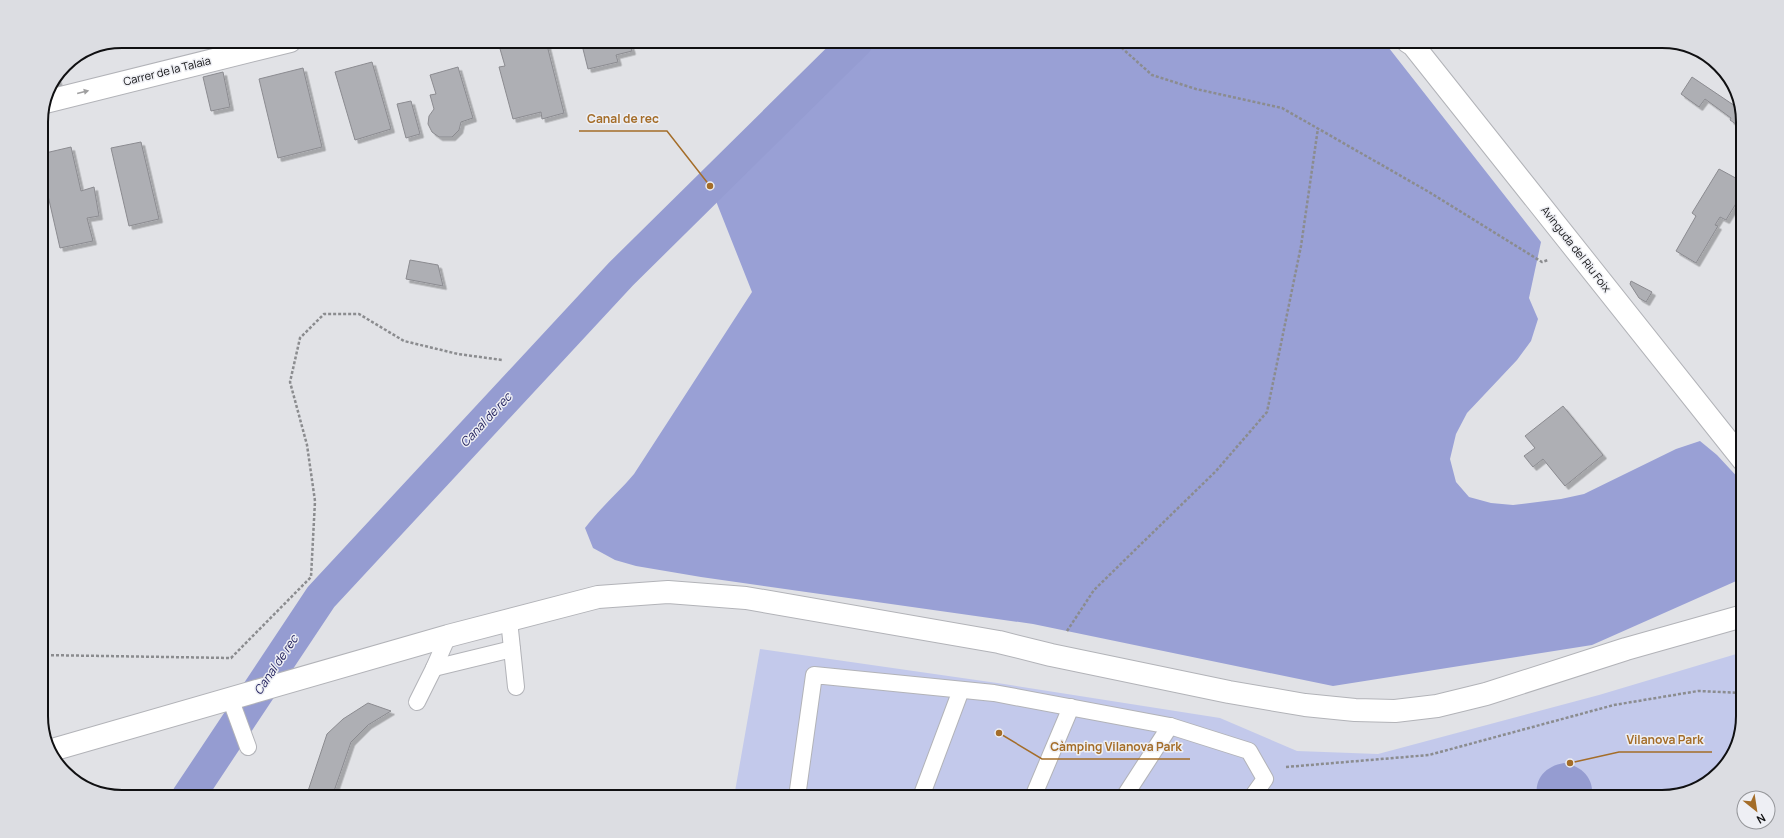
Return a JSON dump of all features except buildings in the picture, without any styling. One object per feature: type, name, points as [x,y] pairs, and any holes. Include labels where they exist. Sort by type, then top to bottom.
[{"type":"street","name":"Carrer de la Talaia","points":[[52,100],[262,48]]},
{"type":"street","name":"Avinguda del Riu Foix","points":[[1415,48],[1736,451]]},
{"type":"street","points":[[56,749],[255,690],[448,636],[598,597],[668,592],[746,598],[999,642],[1051,655],[1229,692],[1305,705],[1355,710],[1395,711],[1437,706],[1486,694],[1626,649],[1736,618]]},
{"type":"lane","points":[[509,620],[516,687]]},
{"type":"lane","points":[[417,702],[448,636]]},
{"type":"lane","points":[[434,668],[512,649]]},
{"type":"lane","points":[[798,790],[814,675],[994,693],[1170,726],[1249,751],[1265,779],[1257,790]]},
{"type":"lane","points":[[924,790],[961,690]]},
{"type":"lane","points":[[230,698],[248,747]]},
{"type":"lane","points":[[1036,790],[1071,707]]},
{"type":"lane","points":[[1129,790],[1170,726]]},
{"type":"path","points":[[1122,48],[1152,75],[1196,89],[1282,108],[1429,192],[1542,262],[1578,252]]},
{"type":"path","points":[[1051,655],[1094,590],[1216,471],[1267,412],[1301,246],[1318,128]]},
{"type":"path","points":[[48,655],[231,658],[311,577],[315,501],[307,445],[290,382],[300,338],[324,314],[359,314],[404,341],[458,354],[502,360]]},
{"type":"path","points":[[1260,769],[1429,755],[1614,706],[1698,691],[1736,692]]},
{"type":"shaded area","points":[[840,48],[1389,48],[1541,242],[1529,298],[1538,319],[1531,341],[1517,360],[1467,413],[1456,434],[1450,459],[1456,482],[1469,497],[1491,503],[1513,505],[1561,499],[1584,494],[1676,449],[1700,441],[1717,455],[1736,475],[1736,581],[1592,645],[1333,686],[1033,624],[701,577],[636,566],[615,560],[593,548],[585,528],[634,474],[752,292],[710,186]]},
{"type":"shaded area","points":[[760,649],[1004,684],[1220,718],[1297,751],[1378,754],[1599,695],[1736,654],[1735,730],[1728,749],[1718,765],[1711,772],[1695,782],[1676,789],[735,790]]},
{"type":"shaded area","points":[[1564,763],[1581,770],[1589,779],[1592,790],[1537,790],[1537,784],[1543,774],[1552,767]]},
{"type":"waterway","name":"Canal de rec","points":[[193,790],[321,597],[621,274],[850,48]]},
{"type":"place","name":"Canal de rec","points":[[710,186]]},
{"type":"place","name":"Càmping Vilanova Park","points":[[999,733]]},
{"type":"place","name":"Vilanova Park","points":[[1570,763]]}]
